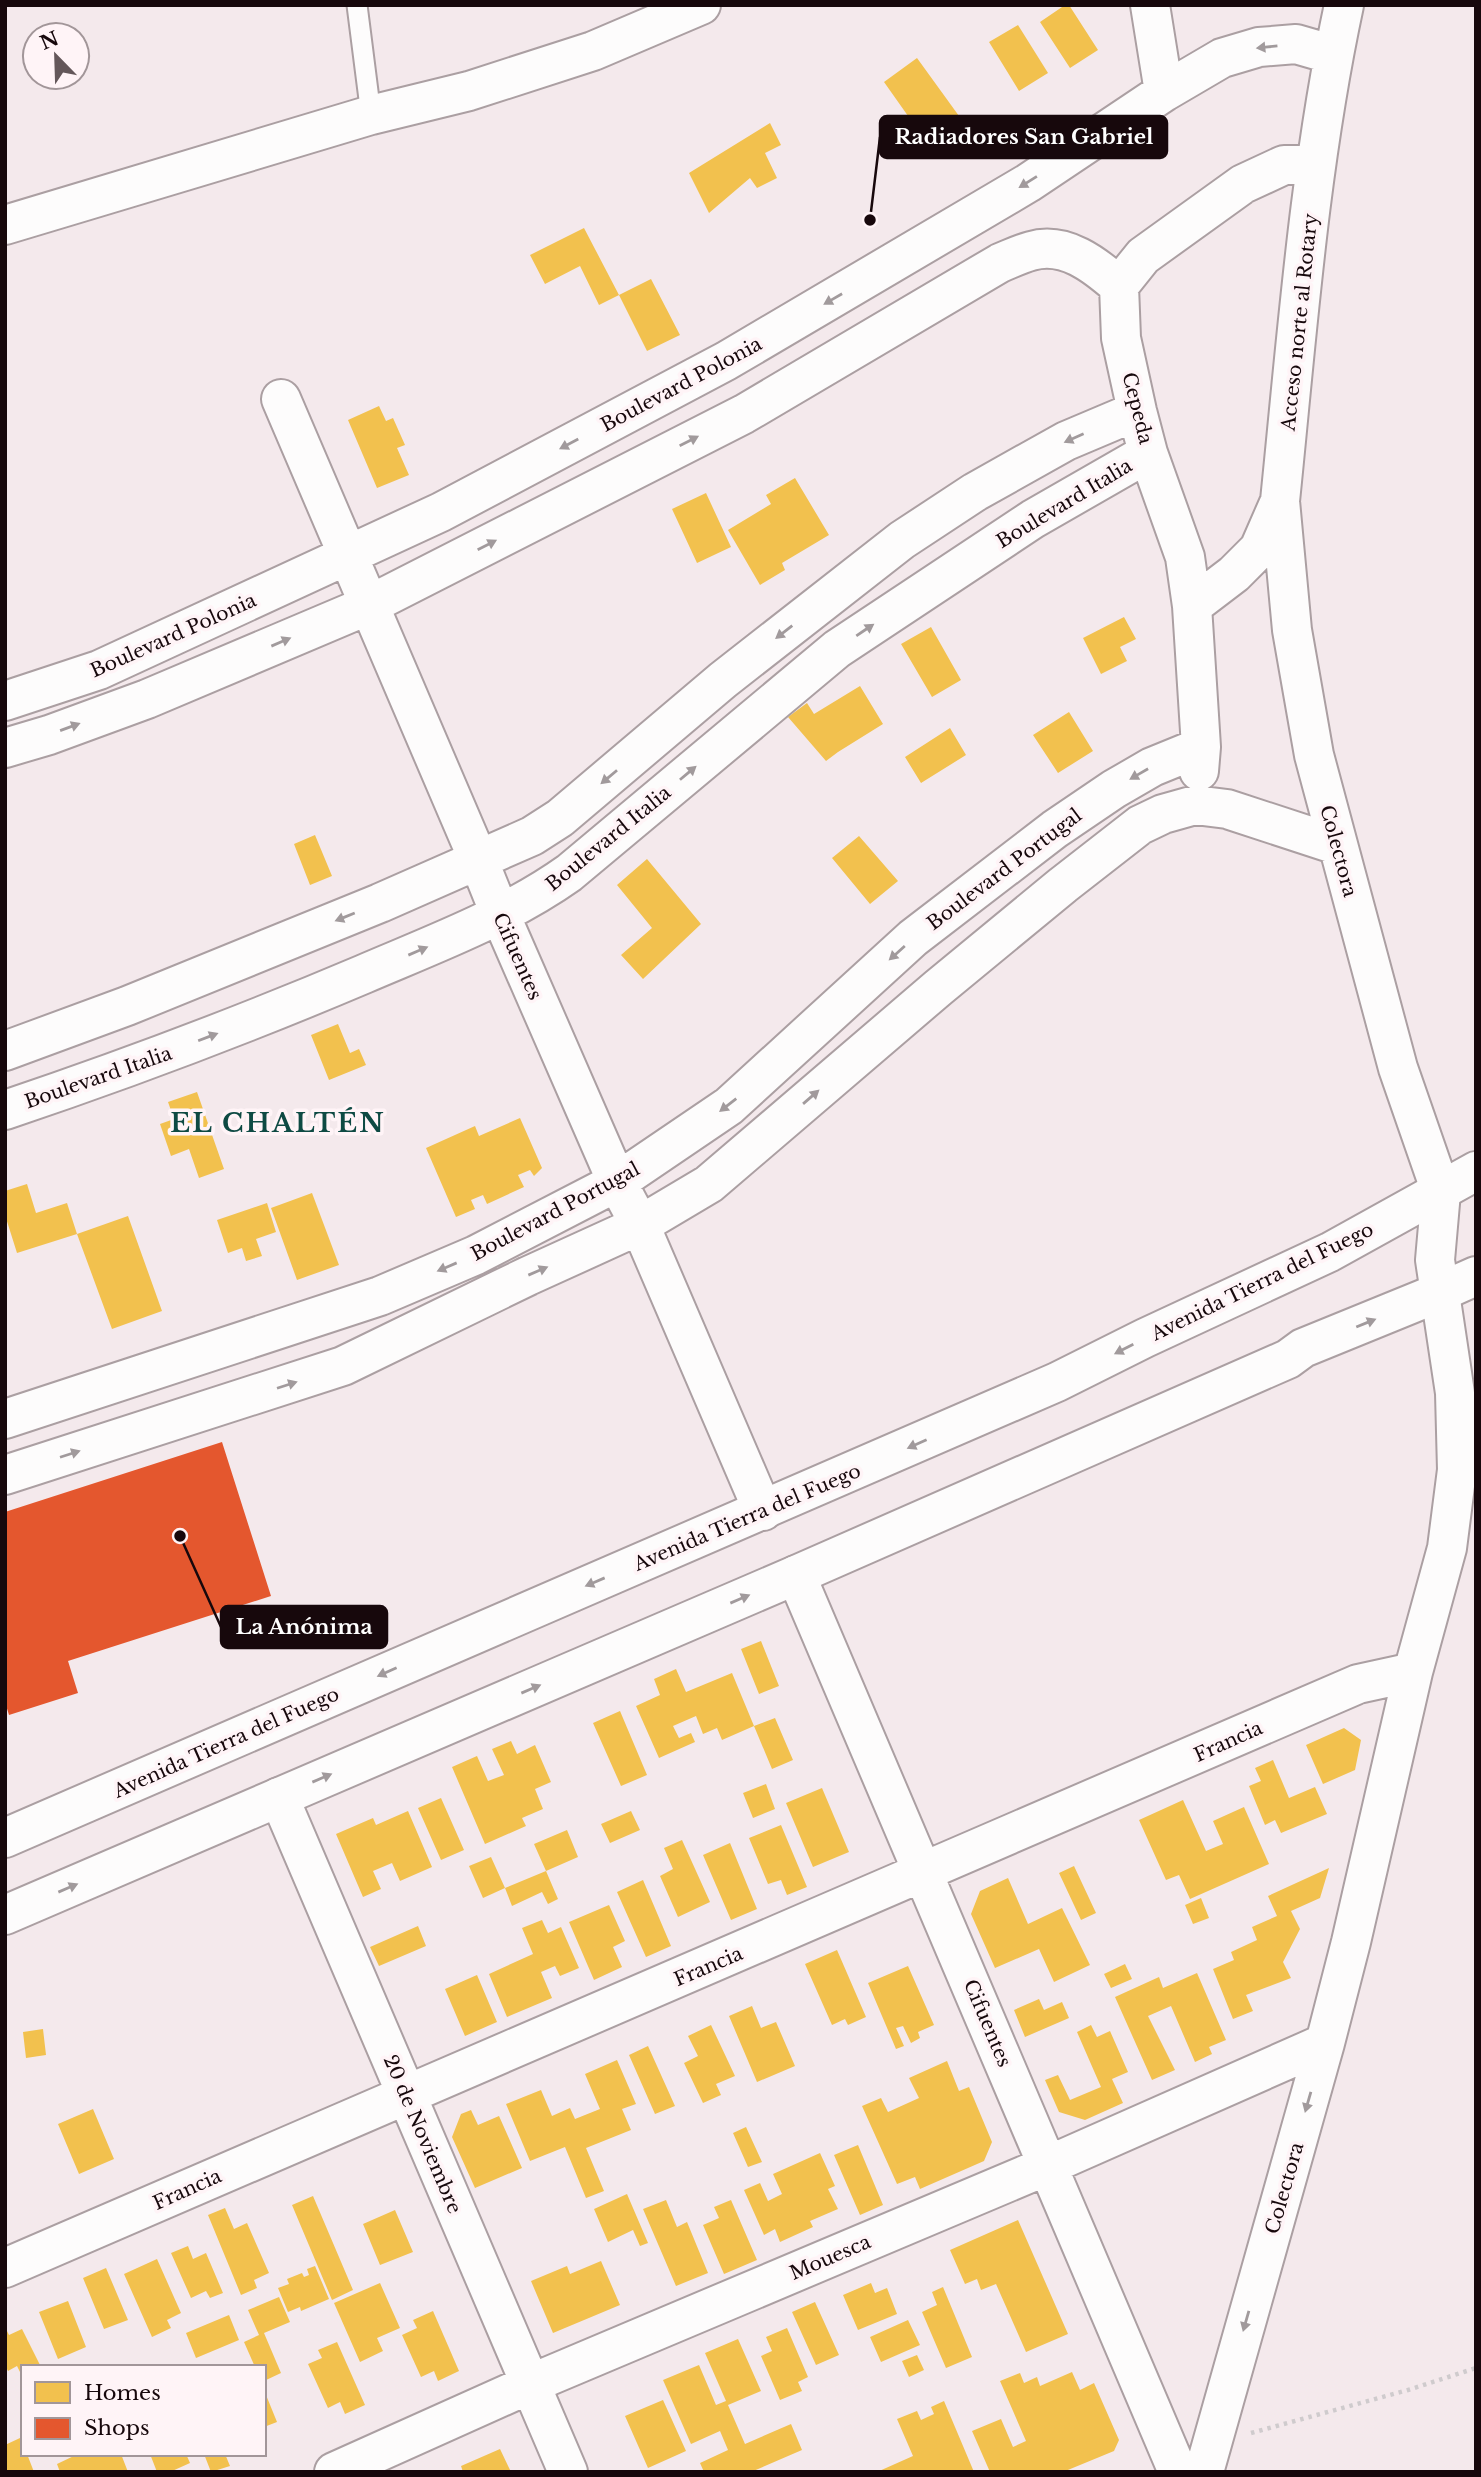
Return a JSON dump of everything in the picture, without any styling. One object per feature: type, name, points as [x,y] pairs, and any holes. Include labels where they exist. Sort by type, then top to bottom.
[{"type":"street","points":[[5,225],[371,115],[469,91],[593,51],[701,5]]},
{"type":"street","points":[[1150,5],[1164,92]]},
{"type":"street","name":"Acceso norte al Rotary","points":[[1192,606],[1259,549],[1280,501],[1315,165],[1345,5]]},
{"type":"street","name":"Boulevard Polonia","points":[[5,701],[99,670],[441,512],[726,361],[1028,183],[1164,92],[1222,58],[1259,47],[1296,44],[1334,55]]},
{"type":"street","points":[[5,748],[147,699],[369,605],[744,414],[1000,263],[1033,250],[1067,251],[1097,267],[1119,286],[1143,256],[1243,184],[1284,165],[1315,165]]},
{"type":"street","name":"Cepeda","points":[[1119,286],[1121,338],[1137,411],[1185,557],[1192,606],[1201,747],[1195,804]]},
{"type":"street","name":"Cifuentes","points":[[281,399],[500,914],[617,1182],[640,1225],[763,1511]]},
{"type":"street","points":[[5,1051],[139,1001],[380,903],[532,836],[560,818],[723,680],[902,540],[975,492],[1066,441],[1137,411]]},
{"type":"street","name":"Boulevard Italia","points":[[5,1110],[127,1069],[263,1016],[446,940],[540,894],[569,873],[837,649],[1033,519],[1149,453]]},
{"type":"street","name":"Colectora","points":[[1182,2464],[1325,2043],[1413,1672],[1447,1548],[1457,1470],[1455,1393],[1435,1261],[1441,1192],[1398,1068],[1314,755],[1292,630],[1280,501]]},
{"type":"street","name":"Boulevard Portugal","points":[[5,1419],[380,1296],[476,1255],[617,1182],[729,1106],[913,938],[1055,829],[1152,766],[1201,747]]},
{"type":"street","points":[[5,1475],[343,1366],[640,1225],[709,1184],[1063,885],[1140,825],[1163,814],[1195,804],[1227,809],[1338,845]]},
{"type":"street","name":"Avenida Tierra del Fuego","points":[[5,1838],[1057,1382],[1330,1252],[1476,1171]]},
{"type":"street","points":[[5,1915],[796,1575],[1278,1363],[1303,1348],[1476,1276]]},
{"type":"street","name":"Cifuentes","points":[[796,1575],[1049,2165],[1182,2464]]},
{"type":"street","name":"Francia","points":[[5,2268],[1358,1685],[1413,1672]]},
{"type":"street","name":"20 de Noviembre","points":[[279,1797],[568,2472]]},
{"type":"street","name":"Mouesca","points":[[334,2472],[530,2384],[1049,2165],[1325,2043]]},
{"type":"lane","points":[[357,5],[371,115]]},
{"type":"path","points":[[1182,2464],[1476,2368]]},
{"type":"building: Homes","points":[[1069,5],[1098,50],[1070,68],[1040,22]]},
{"type":"building: Homes","points":[[1018,25],[1048,73],[1019,91],[989,42]]},
{"type":"building: Homes","points":[[917,58],[959,116],[925,140],[884,82]]},
{"type":"building: Homes","points":[[770,123],[781,145],[765,153],[777,178],[757,188],[750,178],[709,213],[689,173]]},
{"type":"building: Homes","points":[[584,228],[619,295],[599,305],[580,266],[545,284],[530,255]]},
{"type":"building: Homes","points":[[651,279],[680,335],[647,351],[619,295]]},
{"type":"building: Homes","points":[[379,406],[386,421],[393,418],[405,445],[397,448],[409,475],[377,488],[348,420]]},
{"type":"building: Homes","points":[[795,478],[829,535],[782,563],[785,570],[760,585],[728,530],[771,504],[766,495]]},
{"type":"building: Homes","points":[[706,493],[731,547],[697,563],[672,509]]},
{"type":"building: Homes","points":[[1124,617],[1136,639],[1120,647],[1127,661],[1101,674],[1083,638]]},
{"type":"building: Homes","points":[[931,627],[961,680],[932,697],[901,644]]},
{"type":"building: Homes","points":[[860,686],[883,724],[826,761],[788,717],[807,703],[814,714]]},
{"type":"building: Homes","points":[[1069,712],[1093,751],[1058,773],[1033,735]]},
{"type":"building: Homes","points":[[950,728],[966,755],[921,783],[905,757]]},
{"type":"building: Homes","points":[[315,835],[332,876],[310,885],[294,844]]},
{"type":"building: Homes","points":[[859,836],[898,881],[870,904],[832,858]]},
{"type":"building: Homes","points":[[647,859],[701,924],[643,979],[621,955],[652,928],[617,885]]},
{"type":"building: Homes","points":[[338,1024],[350,1053],[359,1049],[366,1065],[329,1080],[311,1035]]},
{"type":"building: Homes","points":[[197,1092],[224,1169],[199,1178],[189,1149],[171,1156],[160,1124],[174,1119],[168,1102]]},
{"type":"building: Homes","points":[[520,1118],[542,1168],[534,1176],[530,1170],[518,1175],[524,1187],[487,1204],[483,1195],[471,1200],[475,1209],[456,1217],[426,1148],[475,1126],[479,1136]]},
{"type":"building: Homes","points":[[27,1184],[36,1213],[67,1203],[77,1234],[17,1253],[5,1215],[5,1191]]},
{"type":"building: Homes","points":[[312,1193],[339,1265],[297,1280],[271,1208]]},
{"type":"building: Homes","points":[[267,1203],[276,1232],[256,1239],[262,1256],[246,1261],[242,1248],[228,1253],[217,1220]]},
{"type":"building: Homes","points":[[128,1216],[162,1311],[112,1329],[77,1234]]},
{"type":"building: Homes","points":[[761,1641],[779,1686],[759,1694],[741,1649]]},
{"type":"building: Homes","points":[[676,1669],[686,1692],[732,1673],[754,1726],[722,1740],[717,1728],[703,1734],[696,1716],[673,1726],[679,1738],[691,1733],[695,1742],[659,1758],[636,1706],[660,1695],[654,1679]]},
{"type":"building: Homes","points":[[620,1711],[647,1775],[621,1786],[593,1723]]},
{"type":"building: Homes","points":[[775,1718],[793,1760],[772,1769],[754,1726]]},
{"type":"building: Homes","points":[[1344,1728],[1361,1740],[1355,1770],[1323,1784],[1306,1745]]},
{"type":"building: Homes","points":[[511,1741],[517,1754],[535,1745],[551,1782],[535,1789],[543,1809],[522,1818],[526,1826],[485,1844],[452,1767],[477,1756],[488,1781],[504,1775],[492,1749]]},
{"type":"building: Homes","points":[[1273,1760],[1289,1798],[1315,1787],[1327,1814],[1281,1833],[1275,1820],[1265,1825],[1249,1786],[1261,1781],[1255,1768]]},
{"type":"building: Homes","points":[[766,1784],[775,1809],[753,1818],[743,1793]]},
{"type":"building: Homes","points":[[822,1788],[849,1852],[813,1867],[786,1803]]},
{"type":"building: Homes","points":[[441,1798],[464,1850],[441,1860],[418,1808]]},
{"type":"building: Homes","points":[[1183,1800],[1206,1851],[1223,1844],[1213,1821],[1244,1807],[1269,1864],[1190,1899],[1179,1875],[1166,1880],[1139,1820]]},
{"type":"building: Homes","points":[[408,1811],[432,1867],[400,1881],[392,1863],[373,1871],[381,1889],[363,1897],[336,1834],[373,1818],[376,1825]]},
{"type":"building: Homes","points":[[631,1811],[640,1830],[610,1843],[601,1824]]},
{"type":"building: Homes","points":[[781,1825],[807,1887],[787,1895],[781,1880],[768,1884],[749,1838]]},
{"type":"building: Homes","points":[[567,1830],[578,1857],[546,1871],[534,1844]]},
{"type":"building: Homes","points":[[682,1840],[710,1902],[678,1917],[660,1876],[673,1869],[664,1848]]},
{"type":"building: Homes","points":[[730,1843],[757,1909],[731,1920],[703,1855]]},
{"type":"building: Homes","points":[[491,1857],[505,1888],[483,1898],[469,1866]]},
{"type":"building: Homes","points":[[1074,1866],[1096,1913],[1081,1920],[1059,1873]]},
{"type":"building: Homes","points":[[1329,1868],[1320,1898],[1291,1911],[1300,1929],[1283,1962],[1291,1978],[1246,1995],[1253,2011],[1233,2019],[1213,1969],[1234,1960],[1231,1952],[1257,1940],[1252,1927],[1277,1916],[1268,1896]]},
{"type":"building: Homes","points":[[546,1871],[558,1899],[548,1904],[542,1892],[512,1906],[505,1888]]},
{"type":"building: Homes","points":[[1008,1878],[1028,1924],[1062,1908],[1090,1965],[1054,1982],[1039,1949],[995,1968],[971,1914],[980,1891]]},
{"type":"building: Homes","points":[[643,1880],[671,1946],[646,1957],[617,1892]]},
{"type":"building: Homes","points":[[1201,1898],[1209,1918],[1193,1924],[1185,1905]]},
{"type":"building: Homes","points":[[609,1905],[625,1941],[613,1947],[622,1967],[594,1980],[569,1922]]},
{"type":"building: Homes","points":[[542,1920],[548,1933],[561,1927],[579,1968],[560,1976],[555,1966],[541,1972],[552,1998],[507,2017],[489,1974],[533,1954],[522,1928]]},
{"type":"building: Homes","points":[[418,1926],[426,1946],[379,1966],[370,1947]]},
{"type":"building: Homes","points":[[837,1950],[866,2017],[848,2025],[845,2019],[832,2025],[805,1964]]},
{"type":"building: Homes","points":[[1125,1964],[1132,1979],[1111,1988],[1104,1974]]},
{"type":"building: Homes","points":[[908,1966],[934,2025],[918,2032],[920,2038],[911,2043],[903,2026],[896,2028],[904,2046],[896,2049],[868,1983]]},
{"type":"building: Homes","points":[[1197,1973],[1226,2040],[1209,2047],[1212,2054],[1195,2062],[1171,2006],[1148,2016],[1175,2070],[1152,2080],[1115,1997],[1159,1977],[1163,1988]]},
{"type":"building: Homes","points":[[477,1975],[497,2022],[465,2036],[445,1989]]},
{"type":"building: Homes","points":[[1039,1999],[1044,2010],[1062,2002],[1069,2018],[1025,2037],[1014,2010]]},
{"type":"building: Homes","points":[[752,2006],[761,2028],[776,2022],[795,2066],[757,2082],[729,2016]]},
{"type":"building: Homes","points":[[711,2025],[735,2076],[716,2084],[721,2095],[703,2103],[684,2063],[698,2056],[688,2036]]},
{"type":"building: Homes","points":[[1091,2025],[1097,2037],[1110,2031],[1128,2072],[1112,2079],[1123,2103],[1085,2120],[1059,2112],[1045,2080],[1058,2075],[1070,2100],[1101,2087],[1077,2032]]},
{"type":"building: Homes","points":[[43,2029],[46,2055],[26,2058],[23,2032]]},
{"type":"building: Homes","points":[[648,2046],[675,2106],[655,2114],[629,2055]]},
{"type":"building: Homes","points":[[617,2060],[636,2104],[622,2109],[631,2130],[586,2148],[604,2191],[586,2198],[565,2147],[530,2161],[506,2104],[541,2090],[552,2116],[570,2108],[575,2119],[600,2109],[585,2074]]},
{"type":"building: Homes","points":[[947,2061],[959,2091],[969,2087],[992,2142],[984,2161],[920,2189],[915,2177],[897,2184],[862,2106],[881,2098],[888,2112],[919,2098],[909,2078]]},
{"type":"building: Homes","points":[[93,2109],[114,2159],[79,2174],[58,2124]]},
{"type":"building: Homes","points":[[471,2110],[478,2125],[499,2116],[522,2168],[475,2188],[452,2137],[461,2114]]},
{"type":"building: Homes","points":[[746,2127],[762,2162],[748,2167],[733,2133]]},
{"type":"building: Homes","points":[[858,2145],[883,2205],[860,2215],[834,2155]]},
{"type":"building: Homes","points":[[820,2153],[835,2186],[828,2189],[838,2209],[810,2221],[813,2227],[780,2242],[775,2229],[764,2235],[744,2190],[760,2183],[768,2201],[782,2194],[773,2174]]},
{"type":"building: Homes","points":[[627,2194],[648,2243],[640,2246],[633,2230],[608,2242],[594,2209]]},
{"type":"building: Homes","points":[[313,2196],[353,2290],[332,2300],[292,2205]]},
{"type":"building: Homes","points":[[666,2200],[677,2227],[687,2222],[708,2273],[676,2286],[643,2209]]},
{"type":"building: Homes","points":[[731,2200],[757,2260],[724,2274],[703,2225],[719,2218],[714,2207]]},
{"type":"building: Homes","points":[[225,2208],[234,2229],[247,2223],[269,2273],[254,2280],[257,2288],[241,2295],[208,2215]]},
{"type":"building: Homes","points":[[395,2210],[413,2252],[380,2265],[363,2224]]},
{"type":"building: Homes","points":[[1018,2220],[1068,2334],[1026,2352],[996,2284],[981,2290],[977,2279],[965,2284],[950,2250]]},
{"type":"building: Homes","points":[[188,2246],[193,2259],[206,2253],[223,2293],[210,2298],[206,2291],[191,2298],[171,2253]]},
{"type":"building: Homes","points":[[157,2259],[181,2313],[167,2320],[171,2328],[152,2337],[124,2274]]},
{"type":"building: Homes","points":[[601,2261],[620,2305],[553,2333],[531,2281],[567,2266],[570,2274]]},
{"type":"building: Homes","points":[[315,2266],[329,2299],[301,2311],[300,2307],[288,2312],[278,2288],[289,2284],[287,2279],[302,2273],[304,2277],[309,2275],[307,2269]]},
{"type":"building: Homes","points":[[106,2268],[128,2320],[104,2329],[83,2278]]},
{"type":"building: Homes","points":[[380,2283],[400,2328],[377,2338],[383,2351],[360,2362],[334,2303]]},
{"type":"building: Homes","points":[[871,2283],[875,2293],[887,2288],[897,2314],[858,2330],[843,2295]]},
{"type":"building: Homes","points":[[943,2287],[972,2357],[946,2368],[922,2312],[937,2305],[932,2292]]},
{"type":"building: Homes","points":[[279,2297],[290,2322],[264,2333],[281,2373],[266,2380],[266,2365],[254,2365],[244,2342],[259,2335],[248,2310]]},
{"type":"building: Homes","points":[[68,2301],[86,2347],[58,2359],[39,2312]]},
{"type":"building: Homes","points":[[815,2302],[839,2355],[816,2365],[792,2312]]},
{"type":"building: Homes","points":[[433,2311],[459,2371],[438,2381],[434,2371],[421,2377],[402,2335],[417,2328],[413,2320]]},
{"type":"building: Homes","points":[[229,2315],[239,2340],[196,2358],[186,2333]]},
{"type":"building: Homes","points":[[908,2320],[920,2345],[881,2362],[870,2337]]},
{"type":"building: Homes","points":[[5,2327],[9,2335],[22,2329],[40,2365],[21,2365],[21,2374],[17,2366],[8,2371],[5,2365]]},
{"type":"building: Homes","points":[[787,2328],[808,2377],[798,2382],[802,2391],[780,2400],[761,2356],[772,2351],[766,2337]]},
{"type":"building: Homes","points":[[738,2339],[761,2391],[728,2405],[745,2444],[791,2424],[802,2450],[751,2472],[704,2472],[700,2463],[728,2450],[720,2431],[691,2444],[663,2380],[699,2365],[716,2405],[726,2401],[705,2353]]},
{"type":"building: Homes","points":[[337,2342],[365,2405],[345,2414],[340,2402],[328,2408],[308,2364],[322,2358],[318,2350]]},
{"type":"building: Homes","points":[[917,2355],[924,2370],[909,2377],[902,2361]]},
{"type":"building: Homes","points":[[1072,2372],[1080,2390],[1094,2383],[1119,2440],[1114,2451],[1063,2472],[990,2472],[972,2431],[1001,2419],[1013,2447],[1026,2441],[1000,2381],[1020,2373],[1024,2383],[1037,2377],[1040,2386]]},
{"type":"building: Homes","points":[[266,2395],[277,2422],[266,2426]]},
{"type":"building: Homes","points":[[663,2400],[686,2451],[648,2468],[625,2416]]},
{"type":"building: Homes","points":[[944,2401],[974,2472],[877,2472],[913,2456],[897,2419],[917,2411],[921,2420],[934,2414],[931,2407]]},
{"type":"building: Homes","points":[[20,2438],[21,2456],[28,2456],[34,2472],[5,2472],[5,2445]]},
{"type":"building: Homes","points":[[500,2449],[511,2472],[463,2472],[461,2466]]},
{"type":"building: Homes","points":[[74,2456],[122,2456],[128,2472],[60,2472],[57,2464]]},
{"type":"building: Homes","points":[[151,2456],[187,2456],[190,2463],[170,2472],[157,2472]]},
{"type":"building: Homes","points":[[205,2456],[226,2456],[230,2466],[211,2472]]},
{"type":"building: Shops","points":[[222,1442],[271,1596],[68,1661],[78,1693],[9,1715],[5,1702],[5,1512]]},
{"type":"place","name":"Radiadores San Gabriel","points":[[870,220]]},
{"type":"place","name":"La Anónima","points":[[180,1536]]},
{"type":"district","name":"EL CHALTÉN","points":[[278,1123]]}]
